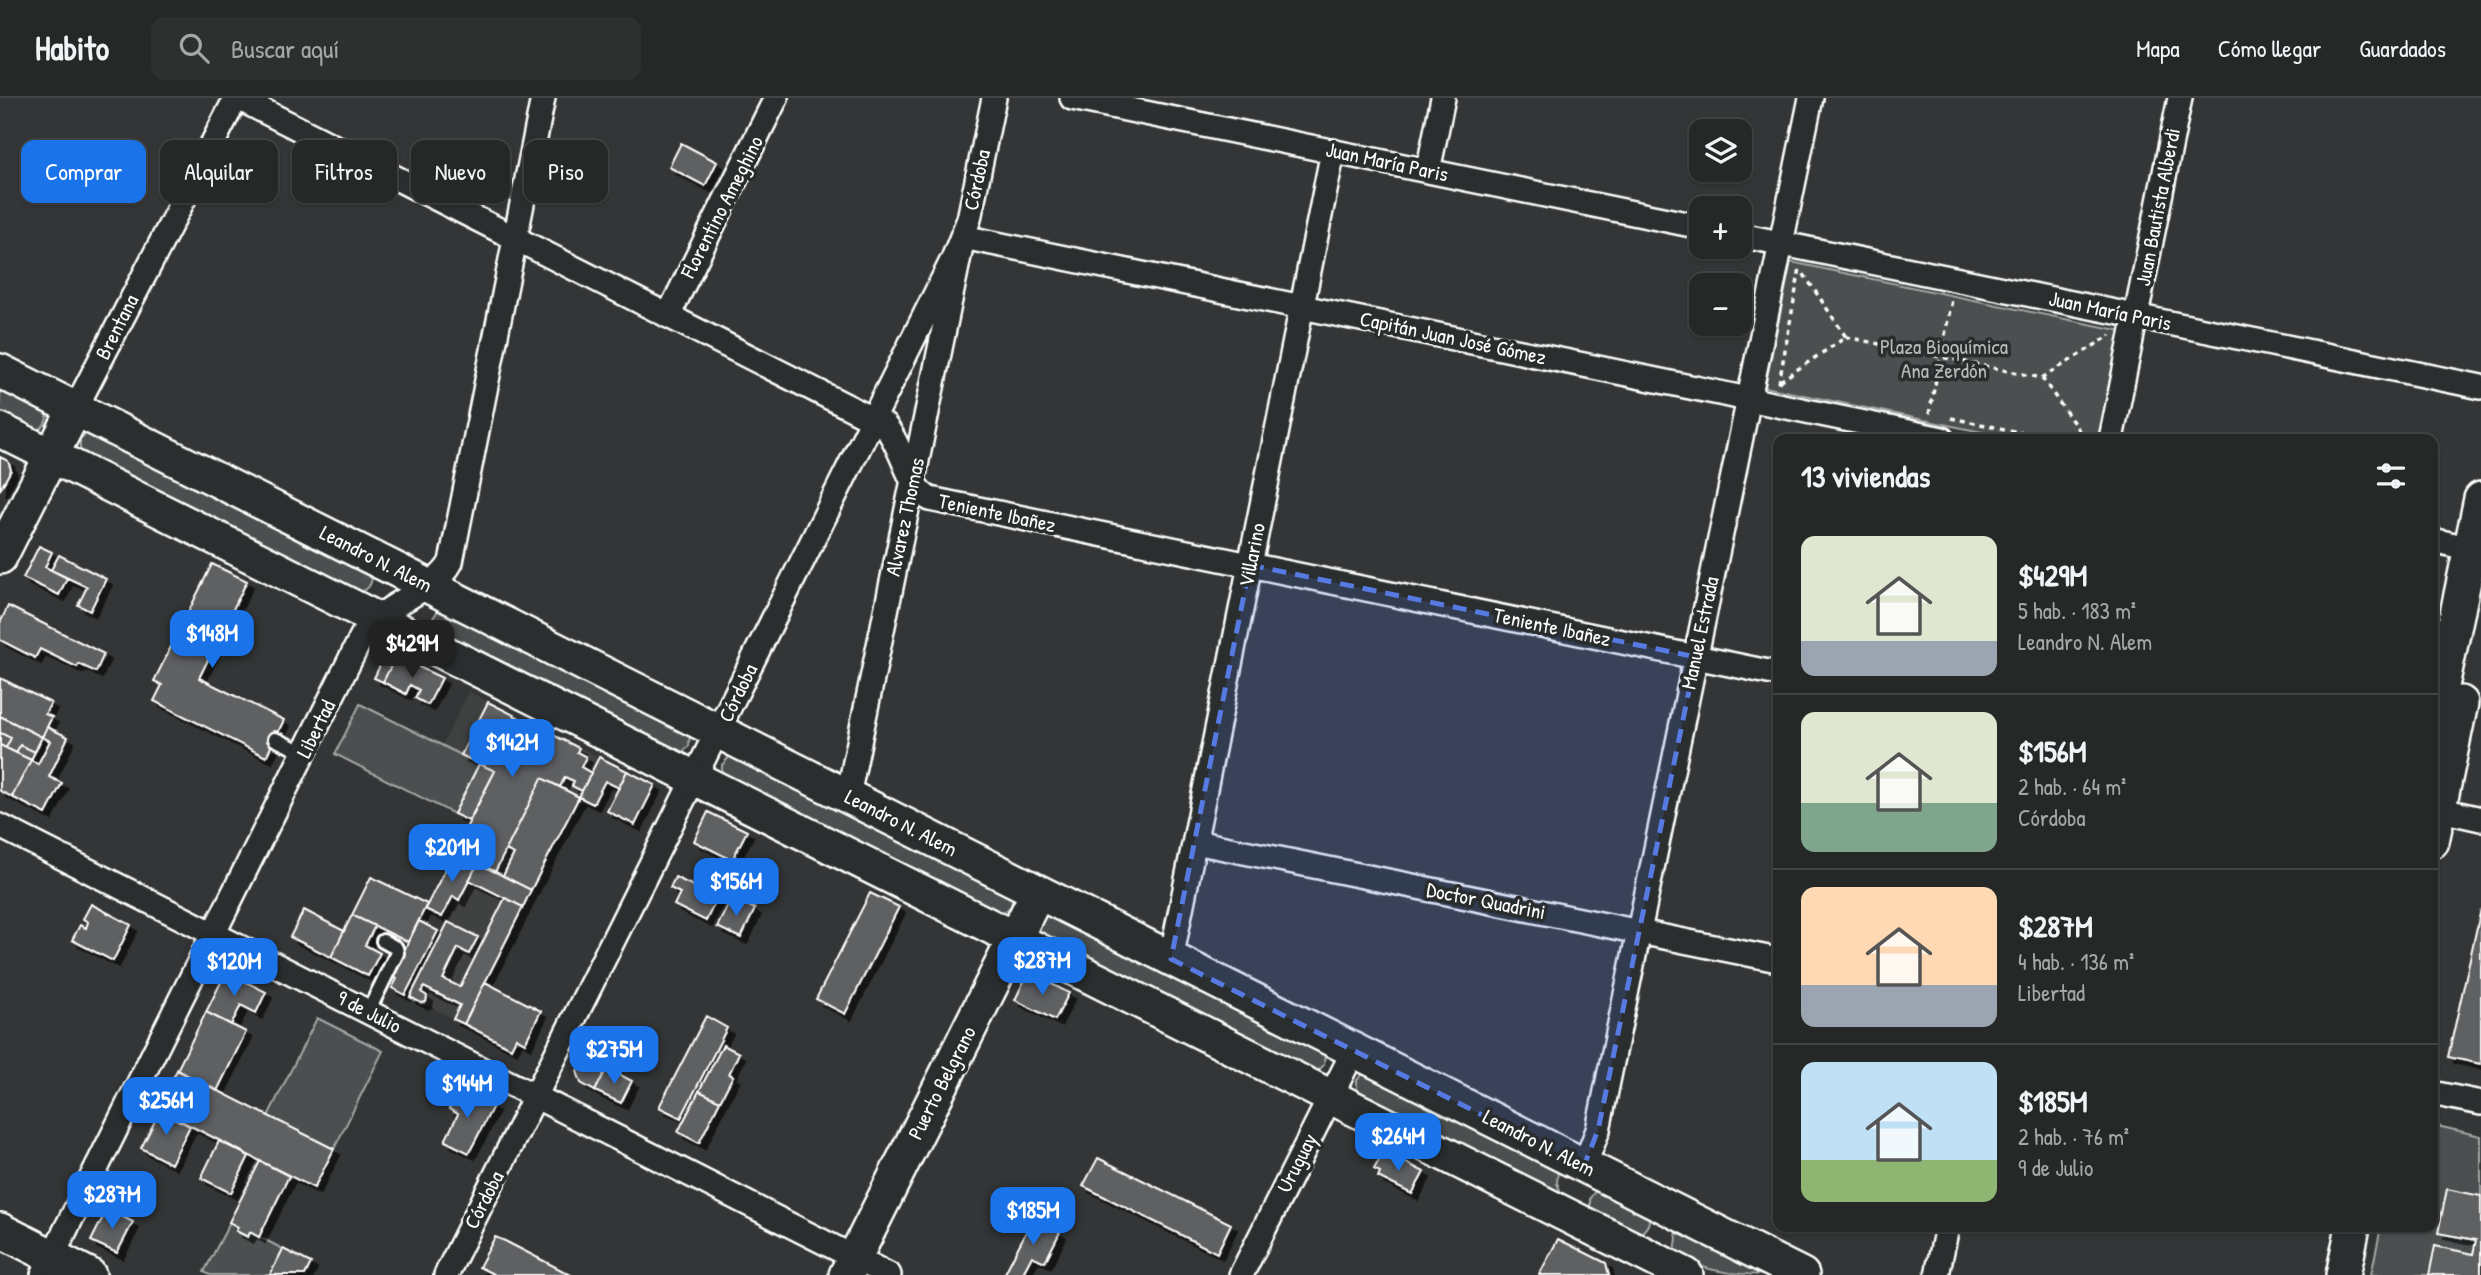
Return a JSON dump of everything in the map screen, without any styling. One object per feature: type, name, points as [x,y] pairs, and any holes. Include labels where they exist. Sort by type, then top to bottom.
[{"type":"main road","name":"Leandro N. Alem","points":[[0,371],[1802,1275]]},
{"type":"main road","name":"Brentana","points":[[0,557],[75,409]]},
{"type":"main road","points":[[0,430],[1588,1226],[1639,1259],[1686,1275]]},
{"type":"main road","points":[[2438,709],[2476,550],[2481,499]]},
{"type":"main road","points":[[2438,805],[2481,607]]},
{"type":"main road","name":"Puerto Belgrano","points":[[850,1266],[1038,892]]},
{"type":"main road","points":[[1584,1166],[1574,1189],[1588,1226]]},
{"type":"main road","points":[[1639,1259],[1632,1247],[1644,1246],[1654,1240],[1662,1226],[1661,1213],[1648,1198]]},
{"type":"main road","points":[[0,1230],[48,1266],[89,1275]]},
{"type":"main road","points":[[2321,1275],[2330,1232]]},
{"type":"main road","points":[[2343,1275],[2352,1232]]},
{"type":"street","name":"Teniente Ibañez","points":[[237,98],[884,425],[891,432],[919,492],[936,501],[1773,673]]},
{"type":"street","name":"Brentana","points":[[75,409],[237,98]]},
{"type":"street","name":"Libertad","points":[[48,1266],[362,636],[376,618],[443,573],[452,557],[544,98]]},
{"type":"street","name":"Florentino Ameghino","points":[[667,316],[776,98]]},
{"type":"street","name":"Córdoba","points":[[446,1275],[719,732],[963,237],[994,98]]},
{"type":"street","name":"Juan María Paris","points":[[1076,98],[1689,225]]},
{"type":"street","points":[[1428,171],[1443,98]]},
{"type":"street","name":"Manuel Estrada","points":[[1584,1166],[1598,1130],[1811,98]]},
{"type":"street","name":"Juan Bautista Alberdi","points":[[2112,434],[2180,98]]},
{"type":"street","name":"Villarino","points":[[1171,959],[1334,151]]},
{"type":"street","name":"Capitán Juan José Gómez","points":[[963,237],[1749,399],[1942,428]]},
{"type":"street","name":"Alvarez Thomas","points":[[848,796],[963,237]]},
{"type":"street","name":"Juan María Paris","points":[[1752,237],[2481,387]]},
{"type":"street","points":[[2438,542],[2476,550]]},
{"type":"street","points":[[2438,819],[2481,819]]},
{"type":"street","name":"9 de Julio","points":[[0,826],[536,1097],[850,1266],[889,1275]]},
{"type":"street","name":"Doctor Quadrini","points":[[1195,842],[1773,959]]},
{"type":"street","name":"Uruguay","points":[[1241,1275],[1354,1050]]},
{"type":"street","points":[[2438,1094],[2481,1103]]},
{"type":"street","points":[[1937,1275],[1946,1232]]},
{"type":"lane","points":[[275,739],[304,753]]},
{"type":"lane","points":[[368,1012],[397,953],[396,948],[383,941]]},
{"type":"path","points":[[1800,268],[1813,271]]},
{"type":"path","points":[[1800,268],[1846,337],[2042,378],[2081,434]]},
{"type":"path","points":[[1779,383],[1800,268]]},
{"type":"path","points":[[1917,411],[1929,414],[1952,300]]},
{"type":"path","points":[[2099,331],[2113,334]]},
{"type":"path","points":[[2042,378],[2113,334]]},
{"type":"path","points":[[2110,347],[2113,334]]},
{"type":"path","points":[[1779,383],[1846,337]]},
{"type":"path","points":[[1779,383],[1791,385]]},
{"type":"path","points":[[1942,428],[2003,434]]},
{"type":"highlighted area","points":[[1250,565],[1696,657],[1598,1130],[1584,1166],[1171,959]]},
{"type":"shaded area","points":[[469,692],[599,757],[464,1024],[410,997],[477,864],[454,852],[469,821],[335,754],[360,704],[442,745]]},
{"type":"green space","name":"Plaza Bioquímica Ana Zerdón","points":[[1791,262],[2123,331],[2102,434],[1991,434],[1765,387]]},
{"type":"green space","points":[[0,382],[47,411],[42,428],[36,432],[0,419]]},
{"type":"green space","points":[[88,432],[372,575],[370,585],[356,593],[80,454],[80,439]]},
{"type":"green space","points":[[439,609],[690,733],[689,746],[680,754],[432,631],[431,621]]},
{"type":"green space","points":[[360,704],[479,764],[454,814],[335,754]]},
{"type":"green space","points":[[731,755],[1013,896],[1011,906],[1001,915],[722,775],[722,765]]},
{"type":"green space","points":[[1049,913],[1325,1052],[1324,1065],[1317,1072],[1039,934],[1041,922]]},
{"type":"green space","points":[[317,1018],[383,1051],[334,1149],[268,1116]]},
{"type":"green space","points":[[1364,1073],[1558,1170],[1557,1183],[1564,1200],[1357,1095],[1357,1080]]},
{"type":"green space","points":[[2438,1126],[2481,1136],[2481,1275],[2371,1275],[2380,1232],[2438,1232]]},
{"type":"green space","points":[[1596,1190],[1648,1213],[1649,1222],[1640,1234],[1590,1211],[1590,1198]]},
{"type":"green space","points":[[230,1222],[248,1236],[250,1232],[283,1249],[270,1275],[210,1275],[204,1272]]},
{"type":"green space","points":[[1674,1226],[1784,1275],[1725,1272],[1685,1260],[1675,1252],[1677,1238]]},
{"type":"building","points":[[681,143],[717,162],[705,186],[669,167]]},
{"type":"building","points":[[0,457],[8,461],[11,470],[0,490]]},
{"type":"building","points":[[39,546],[52,552],[45,567],[67,578],[59,595],[23,578]]},
{"type":"building","points":[[59,555],[106,579],[90,611],[78,605],[87,587],[51,570]]},
{"type":"building","points":[[212,564],[247,581],[199,678],[284,720],[266,757],[154,701],[162,685],[154,681]]},
{"type":"building","points":[[8,606],[104,654],[96,672],[79,664],[77,667],[40,649],[35,658],[0,640],[0,623]]},
{"type":"building","points":[[393,654],[396,656],[383,682],[374,678],[384,657]]},
{"type":"building","points":[[396,656],[442,678],[428,705],[415,698],[419,690],[410,685],[406,694],[383,682]]},
{"type":"building","points":[[0,678],[51,703],[45,714],[52,717],[42,737],[0,716]]},
{"type":"building","points":[[488,702],[579,748],[577,752],[586,757],[581,767],[591,773],[582,791],[572,786],[574,781],[565,777],[560,787],[542,778],[495,872],[454,852],[495,771],[461,755]]},
{"type":"building","points":[[0,716],[42,737],[35,752],[20,745],[16,753],[6,748],[11,738],[1,733],[0,735]]},
{"type":"building","points":[[0,716],[42,737],[31,760],[0,745]]},
{"type":"building","points":[[47,727],[68,737],[49,777],[62,783],[46,814],[12,797],[31,760],[38,764],[50,741],[42,737]]},
{"type":"building","points":[[0,745],[31,760],[12,797],[0,791]]},
{"type":"building","points":[[599,757],[627,771],[619,788],[605,781],[593,804],[579,797]]},
{"type":"building","points":[[479,764],[495,771],[469,821],[454,814]]},
{"type":"building","points":[[627,771],[655,785],[635,825],[607,811]]},
{"type":"building","points":[[542,778],[579,797],[531,890],[503,876],[514,854],[506,850]]},
{"type":"building","points":[[708,812],[747,831],[732,860],[694,841]]},
{"type":"building","points":[[454,852],[478,863],[459,900],[453,896],[442,917],[425,909]]},
{"type":"building","points":[[478,863],[531,890],[523,907],[469,880]]},
{"type":"building","points":[[371,877],[427,904],[408,942],[352,915]]},
{"type":"building","points":[[675,877],[697,888],[700,881],[720,891],[706,921],[674,905],[680,893],[670,888]]},
{"type":"building","points":[[870,893],[899,907],[845,1014],[816,999]]},
{"type":"building","points":[[732,897],[755,909],[741,938],[717,927]]},
{"type":"building","points":[[505,898],[523,907],[464,1024],[453,1019],[460,1005],[424,987],[421,992],[427,996],[426,1002],[421,1003],[410,997],[448,922],[478,937],[469,954],[458,948],[443,979],[460,987]]},
{"type":"building","points":[[91,904],[131,925],[113,961],[72,940],[80,925],[86,928],[88,922],[83,919]]},
{"type":"building","points":[[2481,909],[2481,1064],[2448,1057]]},
{"type":"building","points":[[304,910],[344,931],[331,957],[290,937]]},
{"type":"building","points":[[352,915],[375,926],[365,945],[380,953],[368,976],[331,957]]},
{"type":"building","points":[[419,921],[438,931],[405,995],[392,988],[397,979],[391,976]]},
{"type":"building","points":[[226,972],[266,992],[256,1013],[241,1005],[231,1025],[206,1012]]},
{"type":"building","points":[[1038,977],[1069,993],[1055,1020],[1015,1000],[1024,981]]},
{"type":"building","points":[[485,982],[541,1011],[525,1043],[516,1038],[511,1048],[464,1024]]},
{"type":"building","points":[[206,1012],[246,1032],[217,1091],[177,1070]]},
{"type":"building","points":[[706,1016],[727,1028],[681,1118],[659,1107]]},
{"type":"building","points":[[723,1045],[739,1053],[729,1074],[733,1076],[720,1101],[699,1091]]},
{"type":"building","points":[[589,1049],[611,1060],[595,1091],[581,1083],[577,1071]]},
{"type":"building","points":[[607,1068],[632,1081],[621,1103],[595,1091]]},
{"type":"building","points":[[177,1070],[334,1149],[314,1188],[157,1109]]},
{"type":"building","points":[[459,1089],[493,1106],[469,1153],[445,1141],[458,1114],[449,1109]]},
{"type":"building","points":[[699,1091],[720,1101],[699,1143],[678,1132]]},
{"type":"building","points":[[160,1111],[190,1126],[171,1164],[141,1148]]},
{"type":"building","points":[[219,1141],[249,1156],[231,1193],[201,1178]]},
{"type":"building","points":[[1384,1151],[1424,1172],[1412,1194],[1378,1177],[1380,1172],[1374,1169]]},
{"type":"building","points":[[1098,1158],[1231,1224],[1217,1253],[1083,1186]]},
{"type":"building","points":[[260,1161],[289,1176],[259,1237],[250,1232],[248,1237],[236,1231],[238,1227],[229,1222]]},
{"type":"building","points":[[2447,1189],[2481,1196],[2481,1275],[2429,1275],[2435,1246],[2473,1254],[2476,1240],[2438,1233]]},
{"type":"building","points":[[107,1209],[133,1222],[117,1253],[91,1241]]},
{"type":"building","points":[[1033,1218],[1060,1232],[1045,1262],[1032,1256],[1023,1273],[1028,1275],[1004,1275]]},
{"type":"building","points":[[495,1237],[571,1275],[495,1275],[479,1267]]},
{"type":"building","points":[[1558,1239],[1606,1263],[1609,1275],[1539,1275]]},
{"type":"building","points":[[283,1249],[311,1263],[305,1275],[270,1275]]}]
